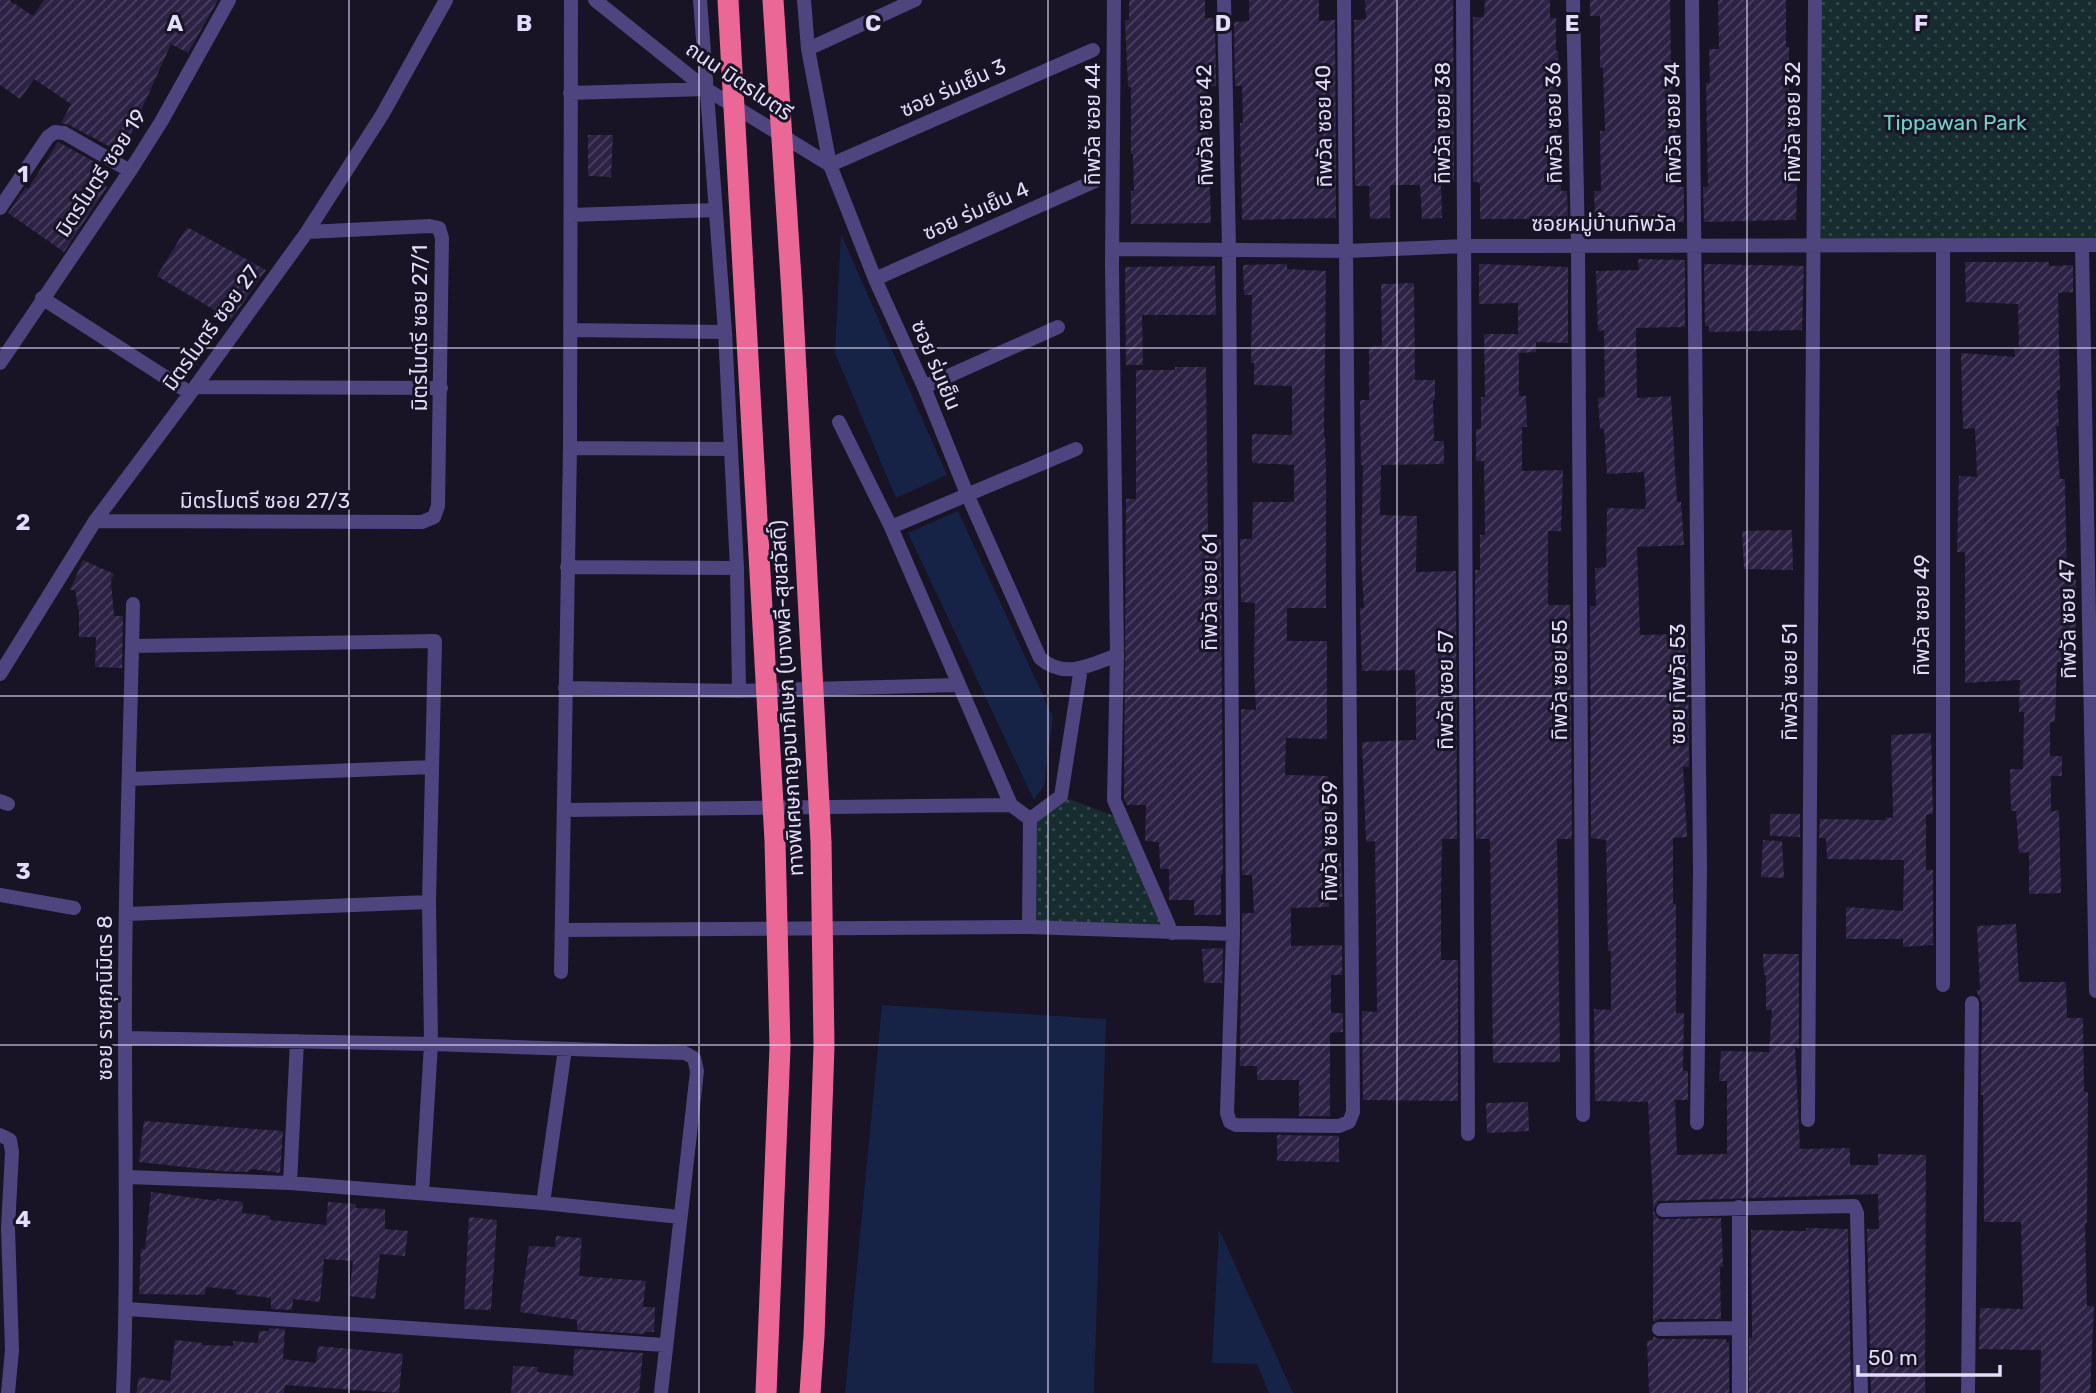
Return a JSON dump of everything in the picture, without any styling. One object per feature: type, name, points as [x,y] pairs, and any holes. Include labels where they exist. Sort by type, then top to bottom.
[{"type":"highway","name":"ทางพิเศษกาญจนาภิเษก (บางพลี-สุขสวัสดิ์)","points":[[728,0],[775,841],[780,1047],[766,1393]]},
{"type":"highway","name":"ทางพิเศษกาญจนาภิเษก (บางพลี-สุขสวัสดิ์)","points":[[773,0],[792,294],[821,842],[824,1045],[810,1393]]},
{"type":"street","name":"มิตรไมตรี ซอย 19","points":[[0,363],[161,122],[229,0]]},
{"type":"street","name":"มิตรไมตรี ซอย 27","points":[[0,674],[94,521],[307,232],[382,115],[446,0]]},
{"type":"street","points":[[561,972],[570,448],[571,0]]},
{"type":"street","name":"ถนน มิตรไมตรี","points":[[595,0],[706,89],[830,165]]},
{"type":"street","points":[[700,0],[725,332],[737,568],[739,691]]},
{"type":"street","name":"ซอย ร่มเย็น","points":[[804,0],[808,49],[830,165],[875,279],[1040,658],[1049,666],[1060,670],[1081,668],[1117,654]]},
{"type":"street","points":[[808,49],[915,0]]},
{"type":"street","name":"ทิพวัล ซอย 44","points":[[1114,0],[1113,249],[1117,654],[1114,800],[1172,933]]},
{"type":"street","name":"ทิพวัล ซอย 42","points":[[1224,0],[1229,249]]},
{"type":"street","name":"ทิพวัล ซอย 40","points":[[1344,0],[1347,251]]},
{"type":"street","name":"ทิพวัล ซอย 38","points":[[1463,0],[1465,246]]},
{"type":"street","name":"ทิพวัล ซอย 36","points":[[1573,0],[1578,246]]},
{"type":"street","name":"ทิพวัล ซอย 34","points":[[1692,0],[1695,245]]},
{"type":"street","name":"ทิพวัล ซอย 32","points":[[1813,245],[1815,0]]},
{"type":"street","name":"ซอย ร่มเย็น 3","points":[[830,165],[1093,50]]},
{"type":"street","points":[[570,93],[706,89]]},
{"type":"street","points":[[0,208],[48,137],[55,132],[64,133],[130,171]]},
{"type":"street","name":"ซอย ร่มเย็น 4","points":[[875,279],[1095,181]]},
{"type":"street","points":[[571,215],[716,210]]},
{"type":"street","name":"มิตรไมตรี ซอย 27/1","points":[[307,232],[430,226],[439,228],[442,238],[441,388],[438,506],[434,517]]},
{"type":"street","name":"ซอย ทิพวัล 53","points":[[1695,245],[1700,856],[1697,1123]]},
{"type":"street","name":"ทิพวัล ซอย 51","points":[[1808,1120],[1813,245]]},
{"type":"street","name":"ทิพวัล ซอย 49","points":[[1943,245],[1943,985]]},
{"type":"street","name":"ซอยหมู่บ้านทิพวัล","points":[[1113,249],[1347,251],[1465,246],[2089,245]]},
{"type":"street","name":"ทิพวัล ซอย 47","points":[[2089,245],[2096,991]]},
{"type":"street","name":"ทิพวัล ซอย 57","points":[[1465,246],[1468,1135]]},
{"type":"street","name":"ทิพวัล ซอย 55","points":[[1578,246],[1583,1115]]},
{"type":"street","name":"ทิพวัล ซอย 61","points":[[1229,249],[1233,933]]},
{"type":"street","name":"ทิพวัล ซอย 59","points":[[1233,933],[1227,1113],[1230,1122],[1236,1125],[1339,1126],[1349,1122],[1353,1112],[1353,1098],[1347,251]]},
{"type":"street","points":[[43,298],[193,390],[441,388]]},
{"type":"street","points":[[924,387],[1058,327]]},
{"type":"street","points":[[570,330],[725,332]]},
{"type":"street","points":[[839,422],[891,527],[1011,805],[1030,819]]},
{"type":"street","points":[[570,448],[731,449]]},
{"type":"street","points":[[891,527],[1076,449]]},
{"type":"street","name":"มิตรไมตรี ซอย 27/3","points":[[94,521],[422,522],[434,517]]},
{"type":"street","points":[[567,567],[737,568]]},
{"type":"street","name":"ซอย ราชศุภนิมิตร 8","points":[[123,1393],[127,1309],[125,1038],[133,604]]},
{"type":"street","points":[[132,646],[435,641],[429,902],[431,1044],[422,1193]]},
{"type":"street","points":[[1030,819],[1061,796],[1081,668]]},
{"type":"street","points":[[565,688],[739,691],[958,685]]},
{"type":"street","points":[[130,779],[432,767]]},
{"type":"street","points":[[565,810],[1011,805]]},
{"type":"street","points":[[1029,927],[1030,819]]},
{"type":"street","points":[[0,895],[74,908]]},
{"type":"street","points":[[127,914],[429,902]]},
{"type":"street","points":[[562,930],[1029,927],[1233,933]]},
{"type":"street","points":[[1968,1393],[1972,1003]]},
{"type":"street","points":[[125,1038],[431,1044],[685,1053],[694,1058],[697,1071],[664,1345],[661,1393]]},
{"type":"street","points":[[290,1183],[297,1041]]},
{"type":"street","points":[[543,1203],[565,1049]]},
{"type":"street","points":[[0,1135],[10,1140],[12,1152],[4,1245],[8,1393]]},
{"type":"street","points":[[127,1177],[290,1183],[680,1217]]},
{"type":"street","points":[[1662,1210],[1854,1206],[1857,1213],[1861,1393]]},
{"type":"street","points":[[1739,1207],[1739,1393]]},
{"type":"street","points":[[127,1309],[664,1345]]},
{"type":"street","points":[[1659,1329],[1738,1328]]},
{"type":"green space","name":"Tippawan Park","points":[[1815,0],[2096,0],[2096,246],[1813,245]]},
{"type":"green space","points":[[1061,796],[1122,819],[1172,933],[1029,927],[1030,819]]},
{"type":"water","points":[[841,234],[947,475],[896,498],[835,353]]},
{"type":"water","points":[[958,511],[1053,717],[1044,786],[1034,800],[908,533]]},
{"type":"water","points":[[882,1005],[1106,1019],[1094,1393],[845,1393]]},
{"type":"water","points":[[1219,1229],[1293,1393],[1269,1393],[1257,1364],[1212,1363]]},
{"type":"building","points":[[0,0],[9,0],[33,16],[44,0],[218,0],[188,53],[171,44],[122,153],[61,123],[71,104],[34,79],[20,99],[0,85]]},
{"type":"building","points":[[1129,0],[1205,0],[1205,18],[1215,18],[1216,86],[1207,87],[1211,223],[1131,224],[1133,154],[1125,20],[1129,20]]},
{"type":"building","points":[[1249,0],[1319,0],[1319,21],[1335,20],[1336,218],[1242,220],[1242,86],[1235,86],[1234,22],[1249,21]]},
{"type":"building","points":[[1365,0],[1453,0],[1454,182],[1441,183],[1442,218],[1422,219],[1420,185],[1390,185],[1390,218],[1370,219],[1369,186],[1355,186],[1354,20],[1366,19]]},
{"type":"building","points":[[1485,0],[1550,0],[1550,18],[1556,18],[1558,51],[1557,152],[1561,152],[1561,191],[1567,191],[1568,219],[1480,219],[1480,185],[1473,182],[1473,17],[1484,17]]},
{"type":"building","points":[[1590,0],[1670,0],[1672,127],[1676,127],[1676,187],[1684,187],[1684,222],[1631,222],[1631,226],[1595,226],[1594,191],[1601,191],[1600,131],[1605,131],[1603,67],[1600,68],[1600,16],[1590,16]]},
{"type":"building","points":[[1718,0],[1786,0],[1789,116],[1795,116],[1795,152],[1798,152],[1796,220],[1704,222],[1703,187],[1708,187],[1706,83],[1710,83],[1709,49],[1719,49]]},
{"type":"building","points":[[588,135],[613,135],[611,177],[588,176]]},
{"type":"building","points":[[58,142],[104,167],[100,173],[108,178],[104,185],[107,187],[64,252],[8,213],[26,187],[28,189]]},
{"type":"building","points":[[187,227],[266,270],[231,320],[157,276]]},
{"type":"building","points":[[1638,259],[1685,260],[1685,327],[1636,328],[1637,398],[1671,396],[1677,502],[1681,502],[1684,545],[1637,547],[1640,635],[1688,634],[1689,767],[1683,767],[1687,837],[1673,838],[1676,1013],[1684,1013],[1683,1071],[1688,1071],[1688,1100],[1675,1100],[1677,1155],[1727,1154],[1727,1081],[1719,1081],[1721,1051],[1769,1052],[1772,1010],[1766,1010],[1763,954],[1799,954],[1799,1048],[1795,1047],[1800,1149],[1850,1148],[1850,1165],[1878,1165],[1878,1154],[1926,1155],[1925,1393],[1871,1393],[1867,1229],[1879,1229],[1878,1194],[1659,1201],[1653,1210],[1648,1102],[1595,1101],[1594,1009],[1611,1010],[1611,951],[1608,951],[1606,840],[1591,838],[1590,606],[1596,606],[1595,568],[1606,567],[1607,508],[1645,509],[1646,503],[1644,472],[1607,474],[1604,429],[1600,429],[1598,398],[1605,397],[1604,330],[1598,331],[1596,271],[1639,270]]},
{"type":"building","points":[[1965,262],[2049,262],[2049,266],[2073,265],[2073,292],[2058,293],[2060,390],[2057,390],[2059,426],[2056,426],[2060,479],[2065,479],[2067,580],[2076,580],[2074,662],[2057,662],[2055,722],[2050,722],[2050,756],[2062,756],[2062,776],[2051,776],[2051,812],[2059,810],[2061,893],[2029,894],[2029,852],[2019,853],[2016,811],[2011,811],[2010,769],[2023,769],[2024,712],[2019,712],[2020,680],[1965,683],[1965,552],[1957,552],[1959,476],[1977,477],[1975,428],[1963,429],[1961,353],[2015,357],[2014,348],[2019,348],[2018,304],[1966,302]]},
{"type":"building","points":[[1287,264],[1287,269],[1326,271],[1326,608],[1287,608],[1287,641],[1327,641],[1327,739],[1286,738],[1285,775],[1328,776],[1330,858],[1341,857],[1342,897],[1329,897],[1329,907],[1291,908],[1291,946],[1342,945],[1342,975],[1331,975],[1331,1013],[1343,1013],[1343,1032],[1330,1033],[1330,1116],[1299,1116],[1299,1080],[1257,1080],[1257,1066],[1240,1066],[1242,913],[1254,913],[1252,875],[1242,875],[1241,709],[1256,710],[1255,603],[1241,602],[1240,539],[1252,539],[1253,502],[1294,502],[1294,465],[1252,463],[1252,434],[1292,435],[1292,386],[1254,385],[1254,363],[1251,363],[1252,295],[1244,295],[1243,265]]},
{"type":"building","points":[[1479,264],[1568,267],[1568,343],[1536,342],[1536,352],[1519,353],[1519,396],[1526,396],[1527,427],[1522,427],[1522,471],[1563,470],[1561,531],[1548,531],[1548,605],[1570,605],[1572,839],[1557,839],[1560,1062],[1493,1063],[1490,839],[1476,839],[1475,570],[1480,570],[1480,535],[1485,535],[1484,461],[1476,461],[1476,429],[1481,429],[1481,397],[1485,397],[1484,334],[1518,334],[1518,303],[1479,304]]},
{"type":"building","points":[[1704,264],[1804,266],[1802,330],[1709,332],[1709,326],[1705,326]]},
{"type":"building","points":[[1215,266],[1216,315],[1142,315],[1143,365],[1126,365],[1125,267]]},
{"type":"building","points":[[1414,283],[1415,380],[1435,380],[1434,441],[1444,441],[1444,464],[1381,465],[1380,515],[1417,516],[1416,572],[1456,571],[1457,839],[1442,839],[1441,960],[1458,960],[1458,1101],[1363,1100],[1362,1011],[1377,1012],[1375,841],[1366,842],[1362,742],[1416,740],[1416,706],[1415,670],[1362,671],[1360,608],[1364,608],[1361,560],[1363,465],[1360,400],[1369,400],[1369,347],[1382,346],[1381,284]]},
{"type":"building","points":[[1175,367],[1206,367],[1208,540],[1221,539],[1221,915],[1194,915],[1194,900],[1169,900],[1169,869],[1160,869],[1159,842],[1145,841],[1146,805],[1127,805],[1124,800],[1126,499],[1136,499],[1136,370],[1175,370]]},
{"type":"building","points":[[1792,530],[1793,570],[1744,569],[1742,531]]},
{"type":"building","points":[[83,560],[114,574],[111,581],[114,616],[123,616],[122,668],[95,667],[96,637],[79,637],[75,590],[70,590]]},
{"type":"building","points":[[1931,733],[1933,814],[1926,815],[1926,870],[1933,870],[1933,945],[1903,947],[1903,939],[1846,939],[1846,907],[1903,911],[1904,860],[1827,859],[1826,838],[1819,838],[1820,819],[1893,818],[1891,735]]},
{"type":"building","points":[[1770,814],[1800,814],[1800,837],[1770,836]]},
{"type":"building","points":[[1763,840],[1782,841],[1784,878],[1761,877]]},
{"type":"building","points":[[2016,924],[2019,982],[2066,982],[2067,1018],[2083,1018],[2084,1092],[2088,1092],[2085,1223],[2087,1306],[2094,1306],[2090,1393],[2040,1393],[2041,1350],[1979,1349],[1980,1308],[2023,1309],[2021,1222],[1984,1222],[1982,1003],[1976,990],[1980,990],[1977,926]]},
{"type":"building","points":[[1223,948],[1222,983],[1204,983],[1202,949]]},
{"type":"building","points":[[1528,1102],[1529,1131],[1487,1133],[1486,1103]]},
{"type":"building","points":[[144,1121],[283,1131],[280,1173],[252,1169],[246,1172],[220,1171],[139,1162]]},
{"type":"building","points":[[1277,1135],[1339,1136],[1339,1162],[1277,1161]]},
{"type":"building","points":[[151,1192],[243,1202],[242,1213],[270,1216],[270,1220],[326,1225],[328,1202],[356,1204],[356,1208],[385,1209],[385,1229],[408,1231],[405,1256],[380,1254],[375,1299],[349,1296],[353,1261],[324,1259],[320,1302],[293,1299],[292,1310],[271,1309],[271,1298],[235,1294],[236,1290],[206,1287],[205,1295],[139,1294],[141,1249],[145,1249]]},
{"type":"building","points":[[1653,1210],[1659,1219],[1721,1218],[1721,1319],[1659,1319],[1653,1322]]},
{"type":"building","points":[[469,1217],[497,1220],[491,1310],[464,1309]]},
{"type":"building","points":[[1806,1228],[1848,1229],[1851,1393],[1749,1393],[1749,1338],[1752,1338],[1751,1230],[1806,1231]]},
{"type":"building","points":[[556,1236],[582,1238],[579,1276],[646,1281],[643,1307],[655,1307],[654,1332],[644,1334],[577,1330],[577,1320],[520,1312],[529,1246],[555,1247]]},
{"type":"building","points":[[269,1328],[285,1329],[283,1359],[316,1363],[318,1346],[403,1354],[399,1393],[285,1385],[284,1393],[136,1393],[139,1377],[170,1381],[175,1340],[202,1345],[233,1346],[233,1341],[258,1343],[259,1331],[269,1331]]},
{"type":"building","points":[[1653,1336],[1659,1339],[1726,1339],[1726,1342],[1729,1342],[1729,1393],[1649,1393],[1647,1341],[1653,1340]]},
{"type":"building","points":[[574,1349],[643,1353],[639,1393],[511,1393],[513,1366],[538,1367],[537,1372],[573,1376]]}]
